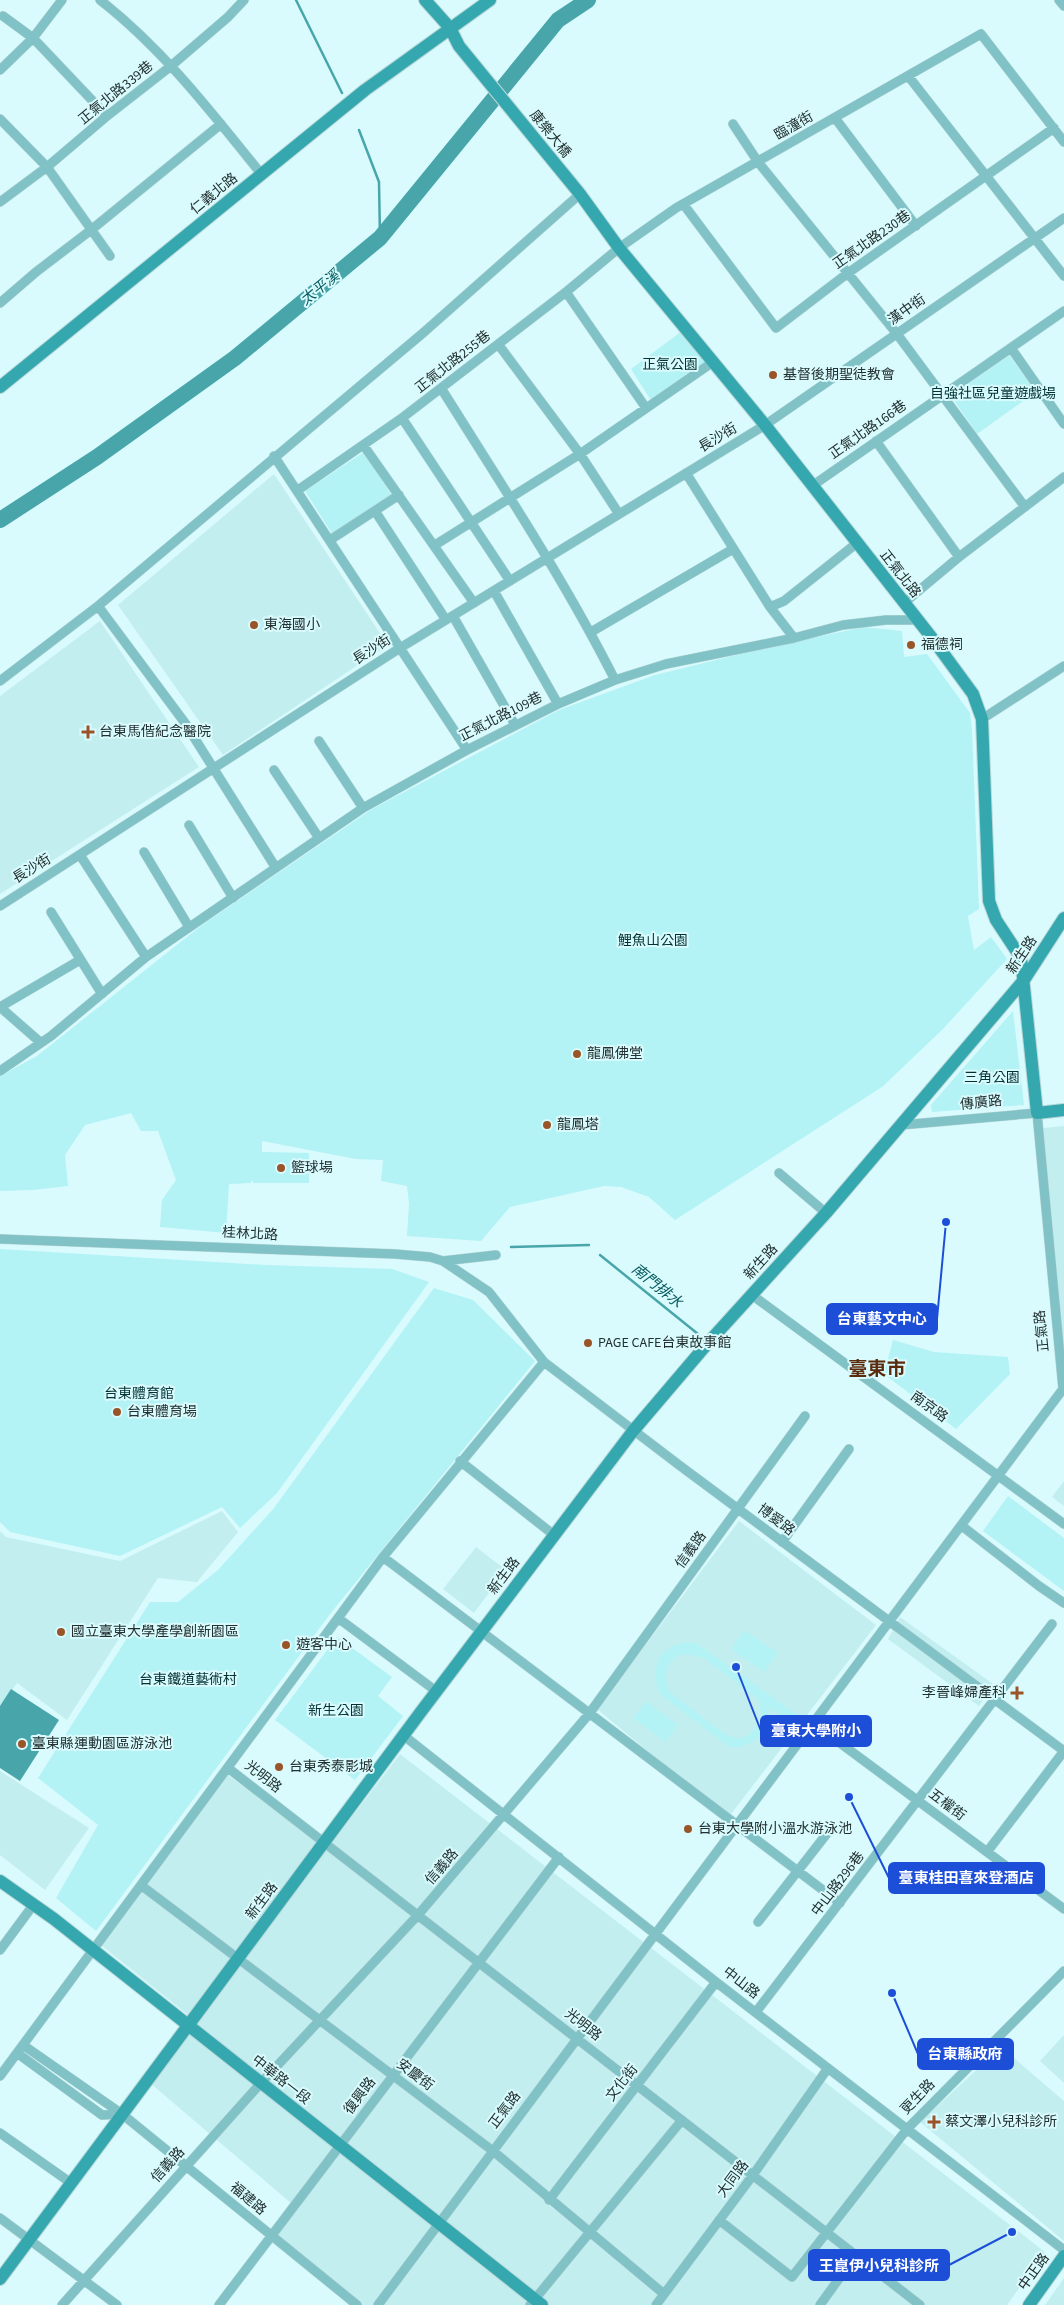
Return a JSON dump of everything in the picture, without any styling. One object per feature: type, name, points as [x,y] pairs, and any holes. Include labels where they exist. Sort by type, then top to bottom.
[{"type":"street","points":[[0,70],[32,38],[62,0]]},
{"type":"street","points":[[100,0],[124,18],[171,66],[262,175]]},
{"type":"street","points":[[425,0],[450,28]]},
{"type":"street","name":"仁義北路","points":[[0,387],[365,90],[490,0]]},
{"type":"street","points":[[1059,0],[1064,6]]},
{"type":"street","name":"正氣北路339巷","points":[[0,202],[47,167],[107,116],[171,66],[239,2]]},
{"type":"street","points":[[3,16],[32,38],[107,116]]},
{"type":"street","name":"康樂大橋","points":[[450,28],[459,46],[580,194],[617,245]]},
{"type":"street","name":"臨潼街","points":[[617,245],[981,34],[1054,128]]},
{"type":"street","points":[[909,77],[1064,276]]},
{"type":"street","points":[[835,118],[916,226]]},
{"type":"street","points":[[0,119],[47,167],[110,256]]},
{"type":"street","points":[[0,303],[221,124]]},
{"type":"street","points":[[733,124],[758,162],[897,334],[1025,507]]},
{"type":"street","points":[[1054,128],[1064,142]]},
{"type":"street","name":"正氣北路230巷","points":[[684,205],[776,328],[848,274],[1054,128]]},
{"type":"street","points":[[0,681],[98,606],[274,456],[423,333],[580,194]]},
{"type":"street","name":"漢中街","points":[[764,425],[1064,218]]},
{"type":"street","name":"正氣北路255巷","points":[[298,490],[402,418],[566,292],[617,245]]},
{"type":"street","name":"正氣北路","points":[[617,245],[764,425],[904,603],[972,694],[982,719],[988,901],[996,920],[1021,958],[1024,980]]},
{"type":"street","points":[[566,292],[646,408]]},
{"type":"street","name":"正氣北路166巷","points":[[812,486],[1064,311]]},
{"type":"street","points":[[498,344],[580,454],[619,514]]},
{"type":"street","points":[[1011,348],[1064,424]]},
{"type":"street","points":[[435,546],[473,524],[580,454],[713,362]]},
{"type":"street","points":[[441,388],[548,558],[591,632],[615,680]]},
{"type":"street","points":[[402,418],[510,581]]},
{"type":"street","name":"長沙街","points":[[0,906],[400,648],[764,425]]},
{"type":"street","points":[[876,442],[959,557]]},
{"type":"street","points":[[364,446],[474,603]]},
{"type":"street","points":[[274,456],[467,750]]},
{"type":"street","points":[[686,473],[770,607],[794,638]]},
{"type":"street","points":[[904,603],[959,557],[1064,477]]},
{"type":"street","points":[[330,540],[399,495]]},
{"type":"street","points":[[375,511],[408,562],[450,618],[515,725]]},
{"type":"street","points":[[770,607],[784,601],[857,543]]},
{"type":"street","points":[[591,632],[734,550]]},
{"type":"street","points":[[494,591],[558,704]]},
{"type":"street","points":[[98,606],[158,686],[215,768],[276,868]]},
{"type":"street","name":"正氣北路109巷","points":[[0,1071],[51,1036],[146,957],[363,808],[515,725],[558,704],[615,680],[666,664],[794,638],[843,625],[886,620],[916,620]]},
{"type":"street","points":[[982,719],[1064,666]]},
{"type":"street","points":[[319,741],[363,808]]},
{"type":"street","points":[[274,770],[319,838]]},
{"type":"street","points":[[189,825],[233,898]]},
{"type":"street","points":[[144,852],[189,928]]},
{"type":"street","points":[[80,856],[146,957]]},
{"type":"street","points":[[51,912],[102,994]]},
{"type":"street","name":"新生路","points":[[0,2279],[436,1691],[633,1431],[826,1213],[1024,980],[1064,918]]},
{"type":"street","points":[[40,1042],[0,1007],[80,960]]},
{"type":"street","name":"正氣路","points":[[378,2305],[1064,1389],[1024,980]]},
{"type":"street","name":"傳廣路","points":[[901,1125],[1064,1110]]},
{"type":"street","points":[[779,1173],[826,1213]]},
{"type":"street","name":"桂林北路","points":[[0,1239],[430,1257],[443,1261],[489,1292]]},
{"type":"street","points":[[443,1261],[496,1255]]},
{"type":"street","name":"博愛路","points":[[489,1292],[544,1362],[633,1431],[1064,1751]]},
{"type":"street","name":"南京路","points":[[752,1295],[1064,1524]]},
{"type":"street","points":[[0,2076],[94,1952],[384,1557],[460,1461],[544,1362]]},
{"type":"street","name":"信義路","points":[[62,2305],[261,2083],[321,2021],[418,1915],[505,1815],[589,1714],[805,1416]]},
{"type":"street","points":[[782,1542],[849,1449]]},
{"type":"street","points":[[460,1461],[554,1535]]},
{"type":"street","points":[[962,1526],[1064,1603]]},
{"type":"street","points":[[384,1557],[840,1903]]},
{"type":"street","points":[[338,1618],[436,1691]]},
{"type":"street","name":"中山路296巷","points":[[756,2012],[1052,1624]]},
{"type":"street","name":"五權街","points":[[813,1723],[1064,1909]]},
{"type":"street","name":"中山路","points":[[403,1736],[656,1932],[716,1982],[1064,2250]]},
{"type":"street","points":[[988,1852],[1064,1751]]},
{"type":"street","name":"光明路","points":[[228,1768],[920,2305]]},
{"type":"street","points":[[758,1922],[832,1827]]},
{"type":"street","name":"復興路","points":[[219,2305],[559,1857]]},
{"type":"street","name":"中華路一段","points":[[0,1881],[34,1904],[340,2145],[536,2303]]},
{"type":"street","name":"安慶街","points":[[142,1886],[493,2151],[549,2200],[664,2294]]},
{"type":"street","points":[[0,1950],[34,1904]]},
{"type":"street","name":"更生路","points":[[719,2220],[792,2277],[907,2129],[1064,1971]]},
{"type":"street","name":"文化街","points":[[549,2200],[716,1982]]},
{"type":"street","name":"福建路","points":[[23,2044],[122,2114],[357,2305]]},
{"type":"street","points":[[17,2053],[102,2115],[122,2114]]},
{"type":"street","name":"大同路","points":[[656,2305],[753,2175],[828,2068]]},
{"type":"street","points":[[536,2303],[682,2120]]},
{"type":"street","points":[[0,2133],[71,2183]]},
{"type":"street","points":[[0,2218],[117,2305]]},
{"type":"street","points":[[820,2305],[856,2256]]},
{"type":"street","name":"中正路","points":[[1029,2305],[1064,2256]]},
{"type":"shaded area","name":"東海國小","points":[[274,474],[388,645],[223,755],[118,605]]},
{"type":"shaded area","name":"台東馬偕紀念醫院","points":[[100,621],[199,767],[0,894],[0,696]]},
{"type":"shaded area","points":[[1064,1126],[1064,1357],[1043,1128]]},
{"type":"shaded area","points":[[1064,1481],[1064,1506],[1052,1497]]},
{"type":"shaded area","name":"國立臺東大學產學創新園區","points":[[222,1511],[238,1532],[197,1582],[158,1578],[67,1720],[17,1683],[0,1707],[0,1531],[6,1537],[120,1561]]},
{"type":"shaded area","points":[[739,1521],[876,1625],[728,1818],[597,1709]]},
{"type":"shaded area","points":[[476,1547],[506,1570],[474,1613],[443,1589]]},
{"type":"shaded area","points":[[900,1617],[993,1684],[979,1706],[888,1639]]},
{"type":"shaded area","name":"臺東縣運動園區游泳池","points":[[11,1689],[59,1720],[20,1781],[0,1768],[0,1706]]},
{"type":"shaded area","points":[[400,1754],[1045,2252],[1007,2305],[354,2305],[267,2236],[292,2204],[150,2083],[198,2023],[101,1945],[226,1774],[329,1847]]},
{"type":"shaded area","points":[[0,1771],[89,1828],[45,1890],[0,1855]]},
{"type":"shaded area","points":[[1064,2035],[1064,2083],[1040,2061]]},
{"type":"shaded area","points":[[1001,2047],[1064,2101],[1064,2241],[920,2122]]},
{"type":"shaded area","points":[[1064,2278],[1064,2305],[1045,2305]]},
{"type":"green space","name":"正氣公園","points":[[682,331],[705,363],[652,402],[631,369]]},
{"type":"green space","name":"自強社區兒童遊戲場","points":[[1009,355],[1036,392],[977,434],[951,396]]},
{"type":"green space","points":[[364,452],[392,496],[333,535],[305,491]]},
{"type":"green space","name":"鯉魚山公園","points":[[864,627],[902,631],[904,657],[927,654],[970,713],[979,909],[968,916],[974,950],[991,937],[1007,959],[942,1030],[882,1087],[675,1220],[649,1197],[621,1187],[604,1186],[510,1207],[481,1241],[407,1236],[409,1204],[407,1186],[381,1181],[383,1160],[356,1159],[262,1141],[262,1152],[309,1153],[309,1183],[253,1183],[253,1180],[250,1183],[229,1184],[226,1233],[160,1227],[162,1200],[176,1180],[158,1131],[141,1131],[131,1113],[85,1125],[65,1155],[68,1186],[0,1191],[0,1076],[37,1056],[202,925],[372,809],[559,710],[655,675],[765,648]]},
{"type":"green space","name":"三角公園","points":[[1013,1011],[1024,1105],[932,1112],[931,1105]]},
{"type":"green space","name":"台東體育館","points":[[0,1249],[266,1265],[392,1269],[429,1282],[277,1493],[240,1528],[222,1507],[120,1556],[10,1532],[0,1522]]},
{"type":"green space","name":"台東鐵道藝術村","points":[[434,1288],[473,1300],[535,1361],[330,1614],[96,1931],[56,1898],[98,1825],[38,1778],[150,1602],[178,1602],[218,1570],[274,1508]]},
{"type":"green space","points":[[893,1340],[934,1352],[1008,1357],[1010,1374],[956,1429],[884,1374]]},
{"type":"green space","points":[[1008,1496],[1064,1538],[1064,1591],[983,1531]]},
{"type":"green space","points":[[744,1630],[778,1653],[764,1672],[731,1649]]},
{"type":"green space","name":"新生公園","points":[[337,1637],[392,1677],[378,1696],[403,1716],[355,1780],[275,1720]]},
{"type":"green space","points":[[687,1642],[696,1643],[798,1715],[792,1723],[770,1707],[769,1716],[763,1731],[753,1742],[738,1747],[729,1747],[662,1696],[657,1688],[655,1667],[661,1655],[672,1646]],"holes":[[[685,1654],[704,1658],[759,1700],[761,1716],[755,1727],[743,1738],[736,1738],[713,1726],[671,1693],[668,1687],[666,1681],[667,1669],[673,1659]]]},
{"type":"green space","points":[[646,1701],[678,1725],[666,1742],[633,1718]]},
{"type":"waterway","points":[[296,0],[342,93]]},
{"type":"waterway","name":"太平溪","points":[[0,520],[97,457],[235,358],[380,238],[558,20],[588,0]]},
{"type":"waterway","points":[[359,130],[379,182],[380,238]]},
{"type":"waterway","name":"南門排水","points":[[511,1247],[589,1245]]},
{"type":"waterway","name":"南門排水","points":[[600,1255],[698,1334]]},
{"type":"place","name":"基督後期聖徒教會","points":[[773,375]]},
{"type":"place","name":"東海國小","points":[[254,625]]},
{"type":"place","name":"福德祠","points":[[911,645]]},
{"type":"place","name":"台東馬偕紀念醫院","points":[[88,732]]},
{"type":"place","name":"龍鳳佛堂","points":[[577,1054]]},
{"type":"place","name":"龍鳳塔","points":[[547,1125]]},
{"type":"place","name":"籃球場","points":[[281,1168]]},
{"type":"place","name":"台東藝文中心","points":[[946,1222]]},
{"type":"place","name":"PAGE CAFE台東故事館","points":[[588,1343]]},
{"type":"place","name":"台東體育場","points":[[117,1412]]},
{"type":"place","name":"國立臺東大學產學創新園區","points":[[61,1632]]},
{"type":"place","name":"遊客中心","points":[[286,1645]]},
{"type":"place","name":"臺東大學附小","points":[[736,1667]]},
{"type":"place","name":"李晉峰婦產科","points":[[1017,1693]]},
{"type":"place","name":"臺東縣運動園區游泳池","points":[[22,1744]]},
{"type":"place","name":"台東秀泰影城","points":[[279,1767]]},
{"type":"place","name":"臺東桂田喜來登酒店","points":[[849,1797]]},
{"type":"place","name":"台東大學附小溫水游泳池","points":[[688,1829]]},
{"type":"place","name":"台東縣政府","points":[[892,1993]]},
{"type":"place","name":"蔡文澤小兒科診所","points":[[934,2122]]},
{"type":"place","name":"王崑伊小兒科診所","points":[[1012,2232]]},
{"type":"district","name":"臺東市","points":[[877,1369]]}]
